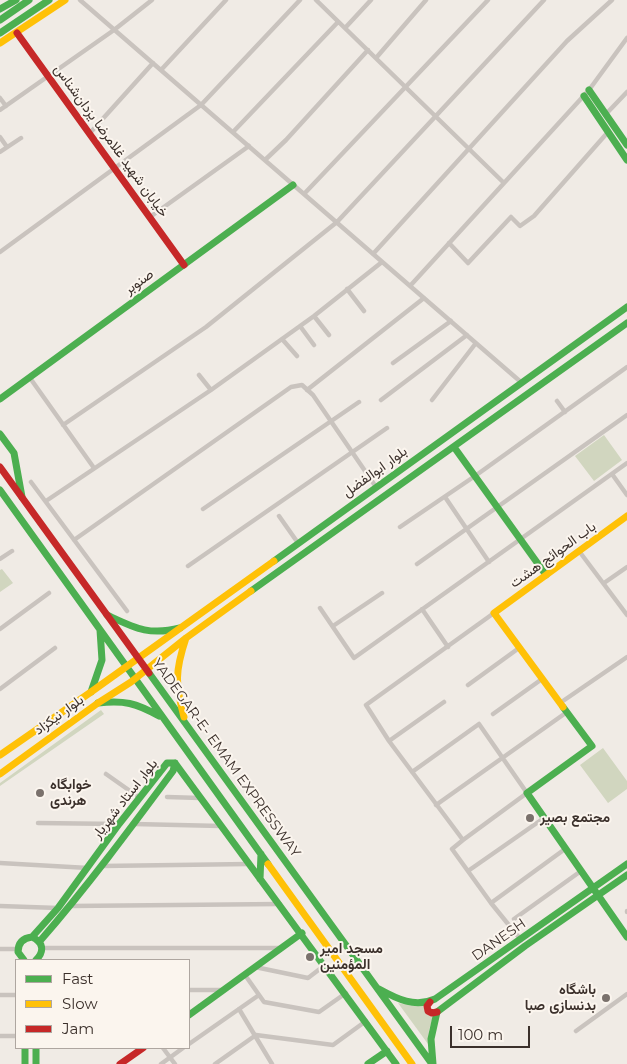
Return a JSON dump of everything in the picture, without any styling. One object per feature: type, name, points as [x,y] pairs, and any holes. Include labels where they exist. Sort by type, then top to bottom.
[{"type":"main road","points":[[0,9],[16,0]]},
{"type":"main road","points":[[0,20],[29,0]]},
{"type":"main road","points":[[0,33],[49,0]]},
{"type":"main road","points":[[0,43],[65,0]]},
{"type":"main road","name":"خیابان شهید غلامرضا یزدان‌شناس","points":[[17,33],[184,265]]},
{"type":"main road","points":[[589,90],[626,142],[620,149]]},
{"type":"main road","points":[[584,96],[627,160]]},
{"type":"main road","name":"صنوبر","points":[[0,399],[293,185]]},
{"type":"main road","name":"بلوار ابوالفضل","points":[[138,658],[627,307]]},
{"type":"main road","name":"بلوار ابوالفضل","points":[[146,669],[186,638],[627,323]]},
{"type":"main road","points":[[0,435],[14,453],[22,498]]},
{"type":"main road","points":[[454,447],[546,575]]},
{"type":"main road","name":"YADEGAR-E- EMAM EXPRESSWAY","points":[[0,467],[432,1064]]},
{"type":"main road","name":"YADEGAR-E- EMAM EXPRESSWAY","points":[[0,490],[412,1064]]},
{"type":"main road","name":"باب الحوائج هشت","points":[[494,614],[627,516]]},
{"type":"main road","points":[[315,531],[322,541]]},
{"type":"main road","points":[[494,614],[592,746],[527,793],[627,937]]},
{"type":"main road","points":[[107,615],[144,631],[154,633],[164,633],[180,628]]},
{"type":"main road","points":[[91,692],[102,660],[100,627]]},
{"type":"main road","points":[[186,638],[178,660],[175,678],[186,724]]},
{"type":"main road","name":"بلوار نیکزاد","points":[[0,755],[138,658]]},
{"type":"main road","name":"بلوار نیکزاد","points":[[0,773],[135,679],[146,669]]},
{"type":"main road","points":[[98,703],[118,700],[138,704],[162,718]]},
{"type":"main road","name":"بلوار استاد شهریار","points":[[18,949],[21,941],[24,938],[32,937],[58,908],[119,824],[167,763],[176,763],[173,771],[149,804],[41,945],[41,956],[37,959]]},
{"type":"main road","points":[[176,763],[200,798],[346,993],[396,1064]]},
{"type":"main road","points":[[140,798],[149,804]]},
{"type":"main road","points":[[260,879],[261,854]]},
{"type":"main road","name":"DANESH","points":[[430,1002],[627,864]]},
{"type":"main road","name":"DANESH","points":[[437,1012],[518,951],[627,875]]},
{"type":"main road","points":[[190,1014],[302,934]]},
{"type":"main road","points":[[32,937],[41,945]]},
{"type":"main road","points":[[18,949],[19,956],[23,959]]},
{"type":"main road","points":[[346,993],[350,977]]},
{"type":"main road","points":[[378,988],[404,1002],[430,1002]]},
{"type":"main road","points":[[430,1002],[427,1006],[428,1010],[432,1013],[437,1012],[430,1038],[432,1064]]},
{"type":"main road","points":[[25,1049],[25,1064]]},
{"type":"main road","points":[[36,1049],[36,1064]]},
{"type":"main road","points":[[120,1064],[142,1049]]},
{"type":"main road","points":[[368,1064],[387,1051]]},
{"type":"street","points":[[80,0],[522,382]]},
{"type":"street","points":[[0,110],[114,30],[152,0]]},
{"type":"street","points":[[161,70],[226,0]]},
{"type":"street","points":[[0,252],[201,105],[300,0]]},
{"type":"street","points":[[316,0],[504,183]]},
{"type":"street","points":[[345,28],[371,0]]},
{"type":"street","points":[[376,58],[426,0]]},
{"type":"street","points":[[304,194],[488,0]]},
{"type":"street","points":[[63,425],[206,327],[337,222],[544,0]]},
{"type":"street","points":[[373,254],[567,41],[612,0]]},
{"type":"street","points":[[233,132],[338,22]]},
{"type":"street","points":[[410,286],[584,96],[627,38]]},
{"type":"street","points":[[265,160],[286,140],[368,50]]},
{"type":"street","points":[[90,133],[153,63]]},
{"type":"street","points":[[606,114],[627,92]]},
{"type":"street","points":[[0,98],[6,106]]},
{"type":"street","points":[[449,243],[468,263],[511,217],[520,226],[534,216],[608,132]]},
{"type":"street","points":[[0,137],[8,147]]},
{"type":"street","points":[[0,152],[21,138]]},
{"type":"street","points":[[150,216],[249,146]]},
{"type":"street","points":[[46,501],[211,390],[314,316],[382,262]]},
{"type":"street","points":[[347,289],[364,311]]},
{"type":"street","points":[[307,390],[424,298]]},
{"type":"street","points":[[314,316],[328,335]]},
{"type":"street","points":[[393,362],[450,321]]},
{"type":"street","points":[[300,326],[314,345]]},
{"type":"street","points":[[381,400],[467,335]]},
{"type":"street","points":[[282,339],[297,356]]},
{"type":"street","points":[[432,400],[476,342]]},
{"type":"street","points":[[400,527],[475,476],[627,367]]},
{"type":"street","points":[[199,375],[211,390]]},
{"type":"street","points":[[30,378],[94,468]]},
{"type":"street","points":[[74,540],[292,387],[302,385],[313,395],[376,487]]},
{"type":"street","points":[[557,401],[565,412]]},
{"type":"street","points":[[202,509],[359,402]]},
{"type":"street","points":[[416,564],[627,415]]},
{"type":"street","points":[[188,566],[387,428]]},
{"type":"street","points":[[320,608],[354,658],[627,463]]},
{"type":"street","points":[[612,474],[627,495]]},
{"type":"street","points":[[31,482],[128,611]]},
{"type":"street","points":[[444,497],[489,562]]},
{"type":"street","points":[[279,516],[298,543]]},
{"type":"street","points":[[0,559],[12,551]]},
{"type":"street","points":[[580,551],[627,615]]},
{"type":"street","points":[[604,584],[627,567]]},
{"type":"street","points":[[0,629],[49,593]]},
{"type":"street","points":[[333,626],[382,593]]},
{"type":"street","points":[[422,609],[448,646]]},
{"type":"street","points":[[462,840],[389,741],[366,704],[494,614]]},
{"type":"street","points":[[0,690],[56,648]]},
{"type":"street","points":[[468,685],[519,648]]},
{"type":"street","points":[[560,703],[627,657]]},
{"type":"street","points":[[493,714],[542,679]]},
{"type":"street","points":[[389,741],[444,702]]},
{"type":"street","points":[[436,804],[566,712]]},
{"type":"street","points":[[412,772],[479,724],[527,793],[452,848],[491,903],[521,940]]},
{"type":"street","points":[[106,774],[140,798]]},
{"type":"street","points":[[167,797],[200,798]]},
{"type":"street","points":[[468,871],[544,818]]},
{"type":"street","points":[[38,823],[119,824]]},
{"type":"street","points":[[134,824],[221,826]]},
{"type":"street","points":[[491,903],[566,848]]},
{"type":"street","points":[[0,863],[88,868]]},
{"type":"street","points":[[102,866],[249,864]]},
{"type":"street","points":[[514,919],[581,871]]},
{"type":"street","points":[[71,906],[280,904]]},
{"type":"street","points":[[0,906],[58,908]]},
{"type":"street","points":[[41,945],[281,948]]},
{"type":"street","points":[[0,949],[18,949]]},
{"type":"street","points":[[255,967],[308,978],[325,965]]},
{"type":"street","points":[[245,975],[264,1002],[319,1012],[346,993]]},
{"type":"street","points":[[190,990],[223,990]]},
{"type":"street","points":[[576,1031],[627,994]]},
{"type":"street","points":[[0,995],[15,995]]},
{"type":"street","points":[[190,1043],[259,995]]},
{"type":"street","points":[[239,1009],[272,1064]]},
{"type":"street","points":[[215,1064],[256,1035],[333,1045],[366,1021]]},
{"type":"street","points":[[0,1036],[15,1036]]},
{"type":"street","points":[[164,1049],[175,1064]]},
{"type":"street","points":[[161,1064],[182,1049]]},
{"type":"green space","points":[[604,435],[622,460],[594,481],[575,456]]},
{"type":"green space","points":[[2,569],[13,583],[0,592],[0,570]]},
{"type":"green space","points":[[101,710],[104,714],[0,786],[0,783]]},
{"type":"green space","points":[[603,748],[627,781],[627,789],[608,803],[580,765]]},
{"type":"green space","points":[[398,1003],[413,1006],[423,1005],[426,1014],[433,1017],[429,1030],[428,1044]]},
{"type":"traffic: fast","points":[[0,9],[16,0]]},
{"type":"traffic: fast","points":[[0,20],[29,0]]},
{"type":"traffic: fast","points":[[0,33],[49,0]]},
{"type":"traffic: fast","points":[[589,90],[627,145]]},
{"type":"traffic: fast","points":[[584,96],[627,160]]},
{"type":"traffic: fast","points":[[0,399],[293,185]]},
{"type":"traffic: fast","points":[[274,561],[627,307]]},
{"type":"traffic: fast","points":[[251,591],[627,323]]},
{"type":"traffic: fast","points":[[0,434],[14,453],[22,497]]},
{"type":"traffic: fast","points":[[454,447],[546,575]]},
{"type":"traffic: fast","points":[[0,490],[268,864]]},
{"type":"traffic: fast","points":[[107,615],[126,624],[151,631],[180,628]]},
{"type":"traffic: fast","points":[[91,692],[102,660],[100,630]]},
{"type":"traffic: fast","points":[[149,673],[432,1064]]},
{"type":"traffic: fast","points":[[98,703],[115,702],[130,704],[159,716]]},
{"type":"traffic: fast","points":[[563,707],[592,746],[527,793],[627,937]]},
{"type":"traffic: fast","points":[[32,937],[58,908],[119,824],[167,763],[175,763]]},
{"type":"traffic: fast","points":[[175,763],[396,1064]]},
{"type":"traffic: fast","points":[[40,941],[75,900],[124,836],[173,771],[175,763]]},
{"type":"traffic: fast","points":[[260,879],[261,854]]},
{"type":"traffic: fast","points":[[379,989],[406,1001],[420,1003],[435,999],[627,864]]},
{"type":"traffic: fast","points":[[433,1064],[431,1039],[437,1012],[525,946],[627,875]]},
{"type":"traffic: fast","points":[[190,1014],[302,933]]},
{"type":"traffic: fast","points":[[23,959],[18,952],[19,946],[26,938],[32,937],[39,941],[42,950],[37,959]]},
{"type":"traffic: fast","points":[[25,1049],[25,1064]]},
{"type":"traffic: fast","points":[[36,1049],[36,1064]]},
{"type":"traffic: fast","points":[[368,1064],[387,1051]]},
{"type":"traffic: slow","points":[[0,43],[65,0]]},
{"type":"traffic: slow","points":[[563,707],[494,613],[627,516]]},
{"type":"traffic: slow","points":[[0,755],[274,561]]},
{"type":"traffic: slow","points":[[0,774],[98,703],[131,682],[186,638],[251,591]]},
{"type":"traffic: slow","points":[[184,717],[179,695],[178,669],[186,638]]},
{"type":"traffic: slow","points":[[268,864],[412,1064]]},
{"type":"traffic: jam","points":[[17,33],[184,265]]},
{"type":"traffic: jam","points":[[0,467],[149,673]]},
{"type":"traffic: jam","points":[[430,1002],[427,1006],[428,1011],[432,1013],[437,1012]]},
{"type":"traffic: jam","points":[[120,1064],[142,1049]]},
{"type":"place","name":"خوابگاه هرندی","points":[[40,793]]},
{"type":"place","name":"مجتمع بصیر","points":[[530,818]]},
{"type":"place","name":"مسجد امیر المؤمنین","points":[[310,957]]},
{"type":"place","name":"باشگاه بدنسازی صبا","points":[[606,998]]}]
